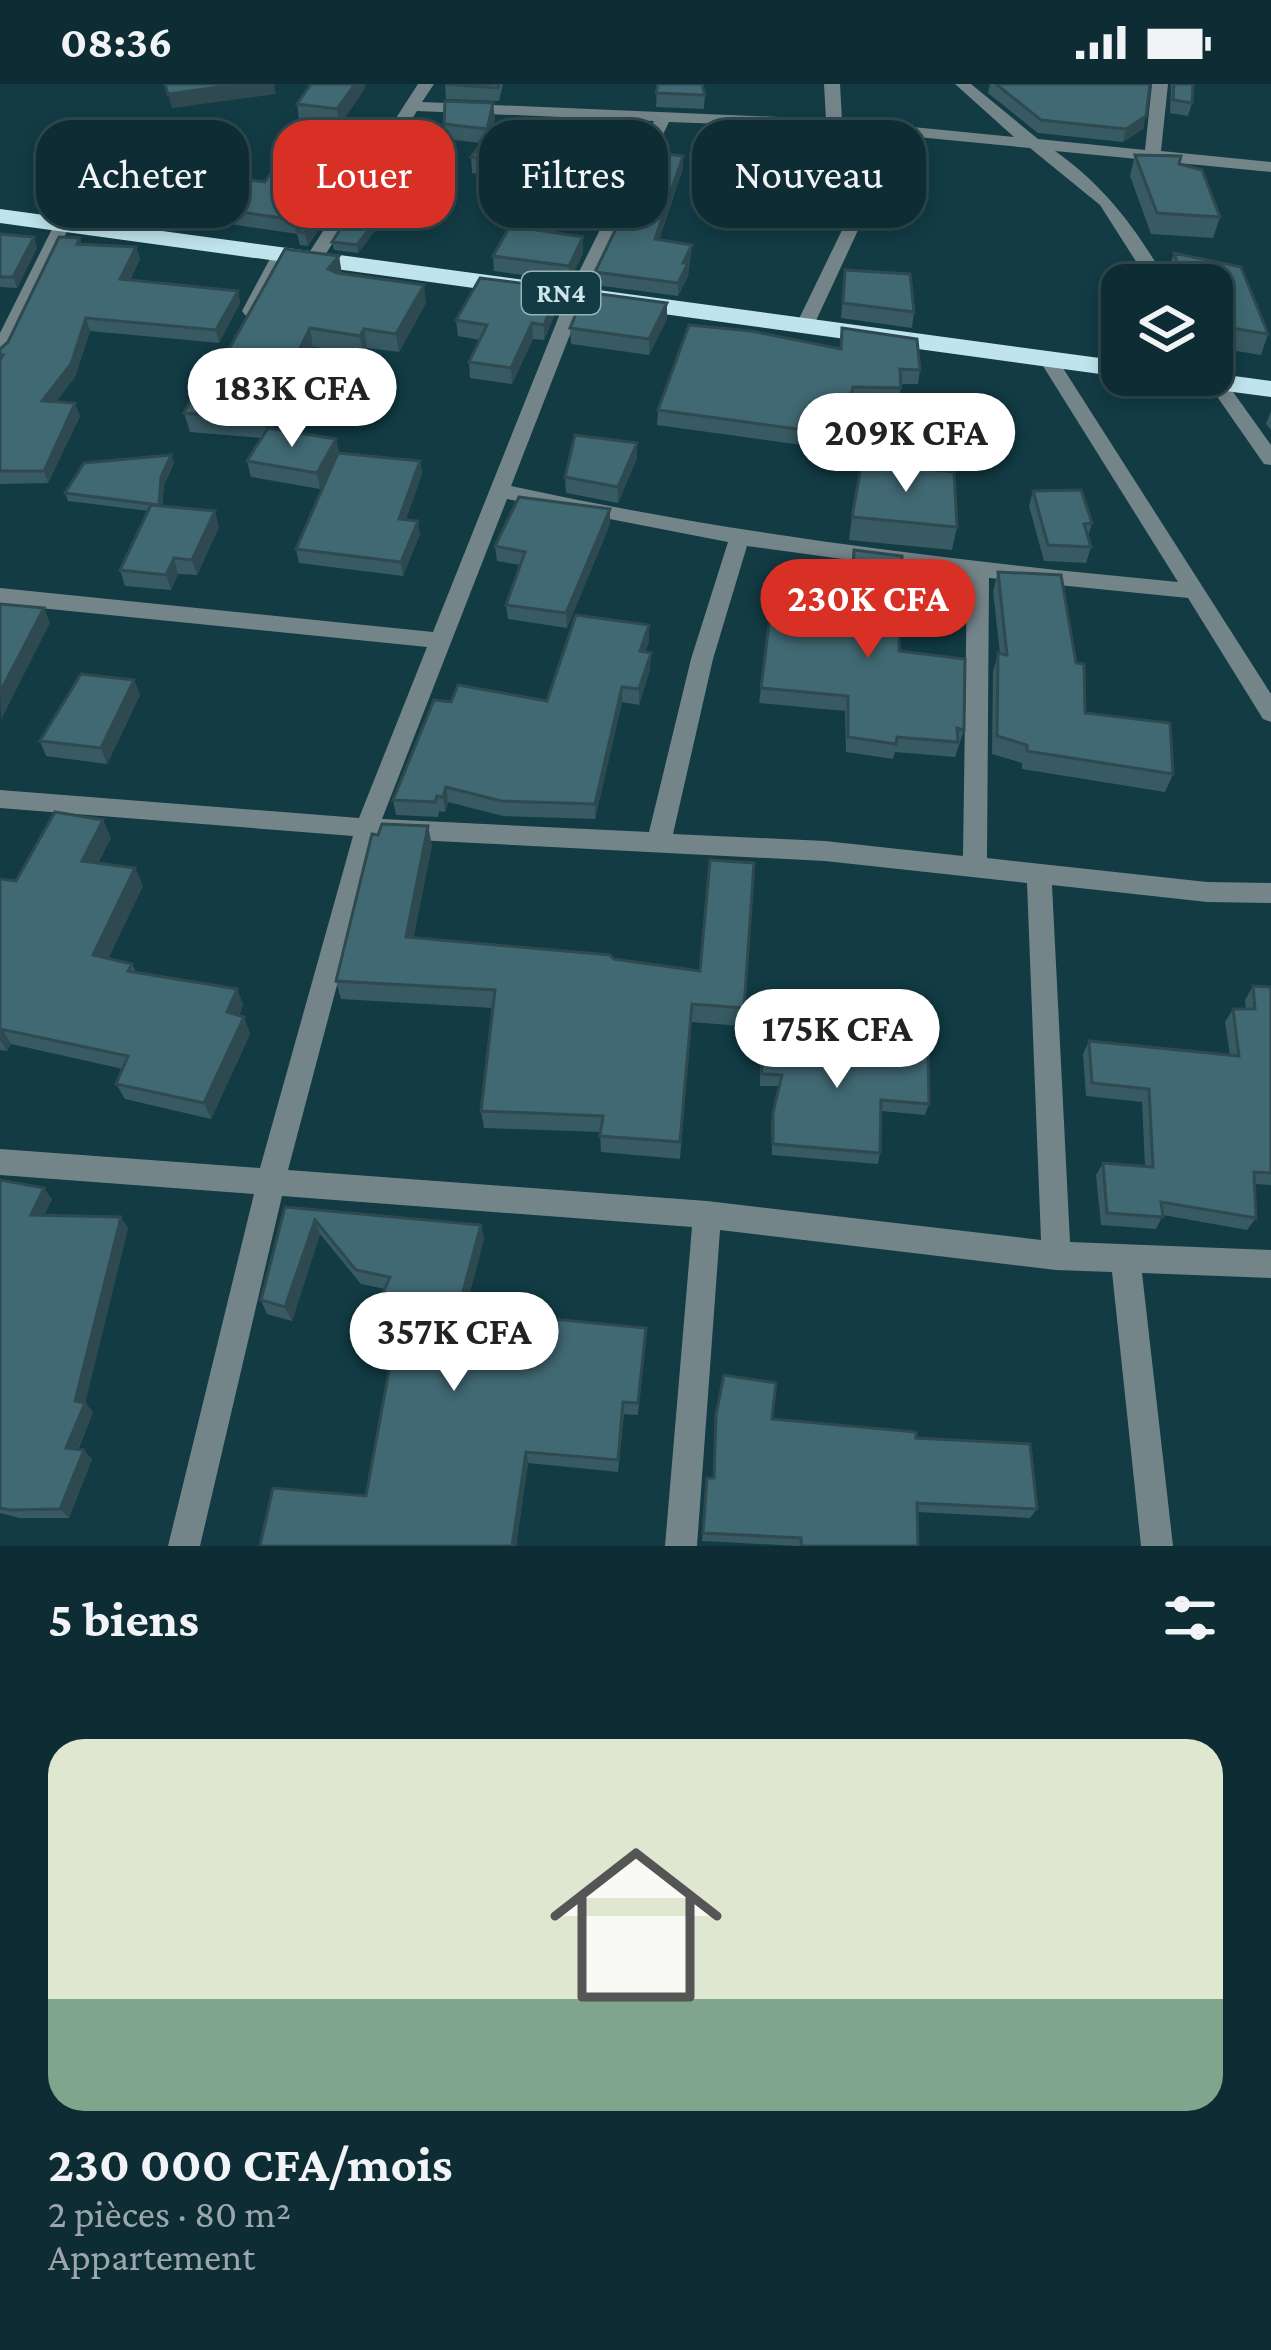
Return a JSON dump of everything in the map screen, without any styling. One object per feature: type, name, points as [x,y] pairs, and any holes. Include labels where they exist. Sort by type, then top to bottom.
[{"type":"highway","name":"RN4","points":[[0,216],[36,221]]},
{"type":"highway","name":"RN4","points":[[84,228],[1101,366]]},
{"type":"highway","points":[[1233,382],[1271,389]]},
{"type":"street","points":[[314,259],[425,84]]},
{"type":"street","points":[[832,84],[834,120]]},
{"type":"street","points":[[962,84],[991,117],[1084,180],[1122,220],[1148,264]]},
{"type":"street","points":[[1153,153],[1160,84]]},
{"type":"street","points":[[411,106],[720,120]]},
{"type":"street","points":[[184,1546],[270,1185],[367,828],[576,296],[663,118]]},
{"type":"street","points":[[926,133],[1271,167]]},
{"type":"street","points":[[0,352],[61,228]]},
{"type":"street","points":[[806,325],[850,228]]},
{"type":"street","points":[[242,328],[281,255]]},
{"type":"street","points":[[1047,358],[1271,713]]},
{"type":"street","points":[[1226,396],[1271,459]]},
{"type":"street","points":[[502,491],[739,539],[978,572],[1191,591]]},
{"type":"street","points":[[659,840],[702,659],[739,539]]},
{"type":"street","points":[[975,865],[978,572]]},
{"type":"street","points":[[0,596],[439,640]]},
{"type":"street","points":[[0,800],[367,828],[659,840],[975,865],[1207,892],[1271,893]]},
{"type":"street","points":[[1040,873],[1057,1256]]},
{"type":"street","points":[[0,1162],[707,1215],[1057,1256],[1271,1264]]},
{"type":"street","points":[[681,1546],[707,1215]]},
{"type":"street","points":[[1125,1257],[1156,1546]]},
{"type":"building","points":[[165,84],[241,84],[168,94]]},
{"type":"building","points":[[311,84],[355,84],[337,109],[297,104]]},
{"type":"building","points":[[445,84],[499,84],[498,88]]},
{"type":"building","points":[[658,84],[702,84],[705,95],[656,93]]},
{"type":"building","points":[[996,84],[1150,84],[1146,116],[1126,129],[1041,120]]},
{"type":"building","points":[[1174,84],[1193,84],[1192,103],[1173,100]]},
{"type":"building","points":[[445,101],[493,103],[489,120],[479,120],[479,128],[444,120]]},
{"type":"building","points":[[668,154],[683,156],[668,200]]},
{"type":"building","points":[[1135,155],[1181,156],[1179,164],[1202,170],[1220,217],[1157,213]]},
{"type":"building","points":[[273,170],[273,217],[249,213],[249,180],[265,182]]},
{"type":"building","points":[[341,228],[370,228],[357,245],[332,242]]},
{"type":"building","points":[[509,228],[583,237],[569,266],[493,256]]},
{"type":"building","points":[[616,228],[659,228],[655,239],[692,245],[678,283],[595,272]]},
{"type":"building","points":[[0,234],[34,237],[13,277],[0,277]]},
{"type":"building","points":[[59,237],[80,238],[77,244],[136,247],[120,279],[238,291],[216,330],[86,318],[71,364],[42,401],[75,403],[44,471],[0,471],[0,349],[8,342]]},
{"type":"building","points":[[285,249],[339,256],[328,269],[337,273],[424,285],[396,334],[364,329],[360,336],[310,328],[264,420],[184,413],[203,376],[218,369]]},
{"type":"building","points":[[1174,253],[1227,264],[1177,264]]},
{"type":"building","points":[[1233,265],[1241,267],[1268,334],[1233,328]]},
{"type":"building","points":[[845,270],[910,274],[914,312],[843,303]]},
{"type":"building","points":[[480,278],[558,288],[544,325],[532,323],[511,368],[469,362],[487,325],[456,320]]},
{"type":"building","points":[[585,292],[667,303],[649,339],[570,328]]},
{"type":"building","points":[[689,325],[751,331],[841,349],[842,328],[917,339],[920,370],[900,369],[901,388],[853,387],[840,435],[658,410]]},
{"type":"building","points":[[268,428],[336,439],[317,473],[247,461]]},
{"type":"building","points":[[575,435],[637,443],[618,487],[565,477]]},
{"type":"building","points":[[338,453],[420,461],[399,519],[418,521],[401,562],[296,549]]},
{"type":"building","points":[[171,455],[161,477],[159,505],[65,493],[84,463]]},
{"type":"building","points":[[862,462],[954,472],[957,527],[852,517]]},
{"type":"building","points":[[1081,490],[1092,523],[1084,524],[1091,547],[1048,545],[1033,491]]},
{"type":"building","points":[[519,497],[610,509],[566,613],[506,605],[525,552],[495,546]]},
{"type":"building","points":[[151,505],[215,511],[192,560],[174,558],[166,575],[120,570]]},
{"type":"building","points":[[854,550],[902,556],[899,651],[965,659],[964,730],[957,728],[958,742],[897,737],[896,744],[848,737],[848,696],[761,688],[771,608],[851,614]]},
{"type":"building","points":[[998,572],[1061,575],[1076,663],[1084,664],[1085,713],[1170,723],[1173,774],[1027,751],[1027,745],[997,736],[998,653],[1007,655]]},
{"type":"building","points":[[0,604],[44,608],[0,692]]},
{"type":"building","points":[[576,615],[649,625],[640,651],[651,653],[639,689],[622,687],[595,804],[501,801],[446,787],[435,802],[393,800],[434,700],[451,702],[458,685],[547,701]]},
{"type":"building","points":[[81,674],[134,680],[101,748],[40,741]]},
{"type":"building","points":[[55,812],[103,820],[82,861],[135,868],[93,955],[132,964],[128,971],[237,989],[227,1012],[244,1017],[204,1103],[116,1084],[128,1056],[0,1029],[0,879],[16,881]]},
{"type":"building","points":[[382,824],[428,826],[406,937],[610,955],[700,971],[710,860],[754,863],[744,1008],[692,1004],[680,1142],[600,1136],[603,1116],[481,1111],[495,990],[336,981],[372,834],[378,835]]},
{"type":"building","points":[[1253,986],[1271,987],[1271,1173],[1254,1172],[1256,1218],[1161,1202],[1163,1217],[1107,1213],[1103,1163],[1153,1167],[1149,1089],[1092,1083],[1089,1041],[1239,1056],[1233,1009],[1255,1009]]},
{"type":"building","points":[[760,1027],[801,1027],[801,1049],[893,1059],[893,1045],[928,1048],[929,1104],[881,1100],[880,1153],[773,1144],[773,1113],[782,1075],[762,1074]]},
{"type":"building","points":[[0,1180],[44,1188],[31,1215],[121,1217],[75,1401],[85,1403],[66,1448],[84,1450],[60,1509],[0,1508]]},
{"type":"building","points":[[285,1207],[481,1225],[458,1310],[646,1328],[638,1403],[623,1402],[618,1460],[526,1452],[512,1546],[260,1546],[273,1488],[366,1496],[401,1305],[380,1300],[390,1277],[356,1270],[315,1220],[285,1307],[261,1300]]},
{"type":"building","points":[[724,1375],[776,1383],[772,1419],[916,1432],[916,1438],[1030,1444],[1037,1509],[917,1503],[918,1546],[801,1546],[801,1538],[703,1533],[707,1478],[714,1478],[716,1415]]}]
